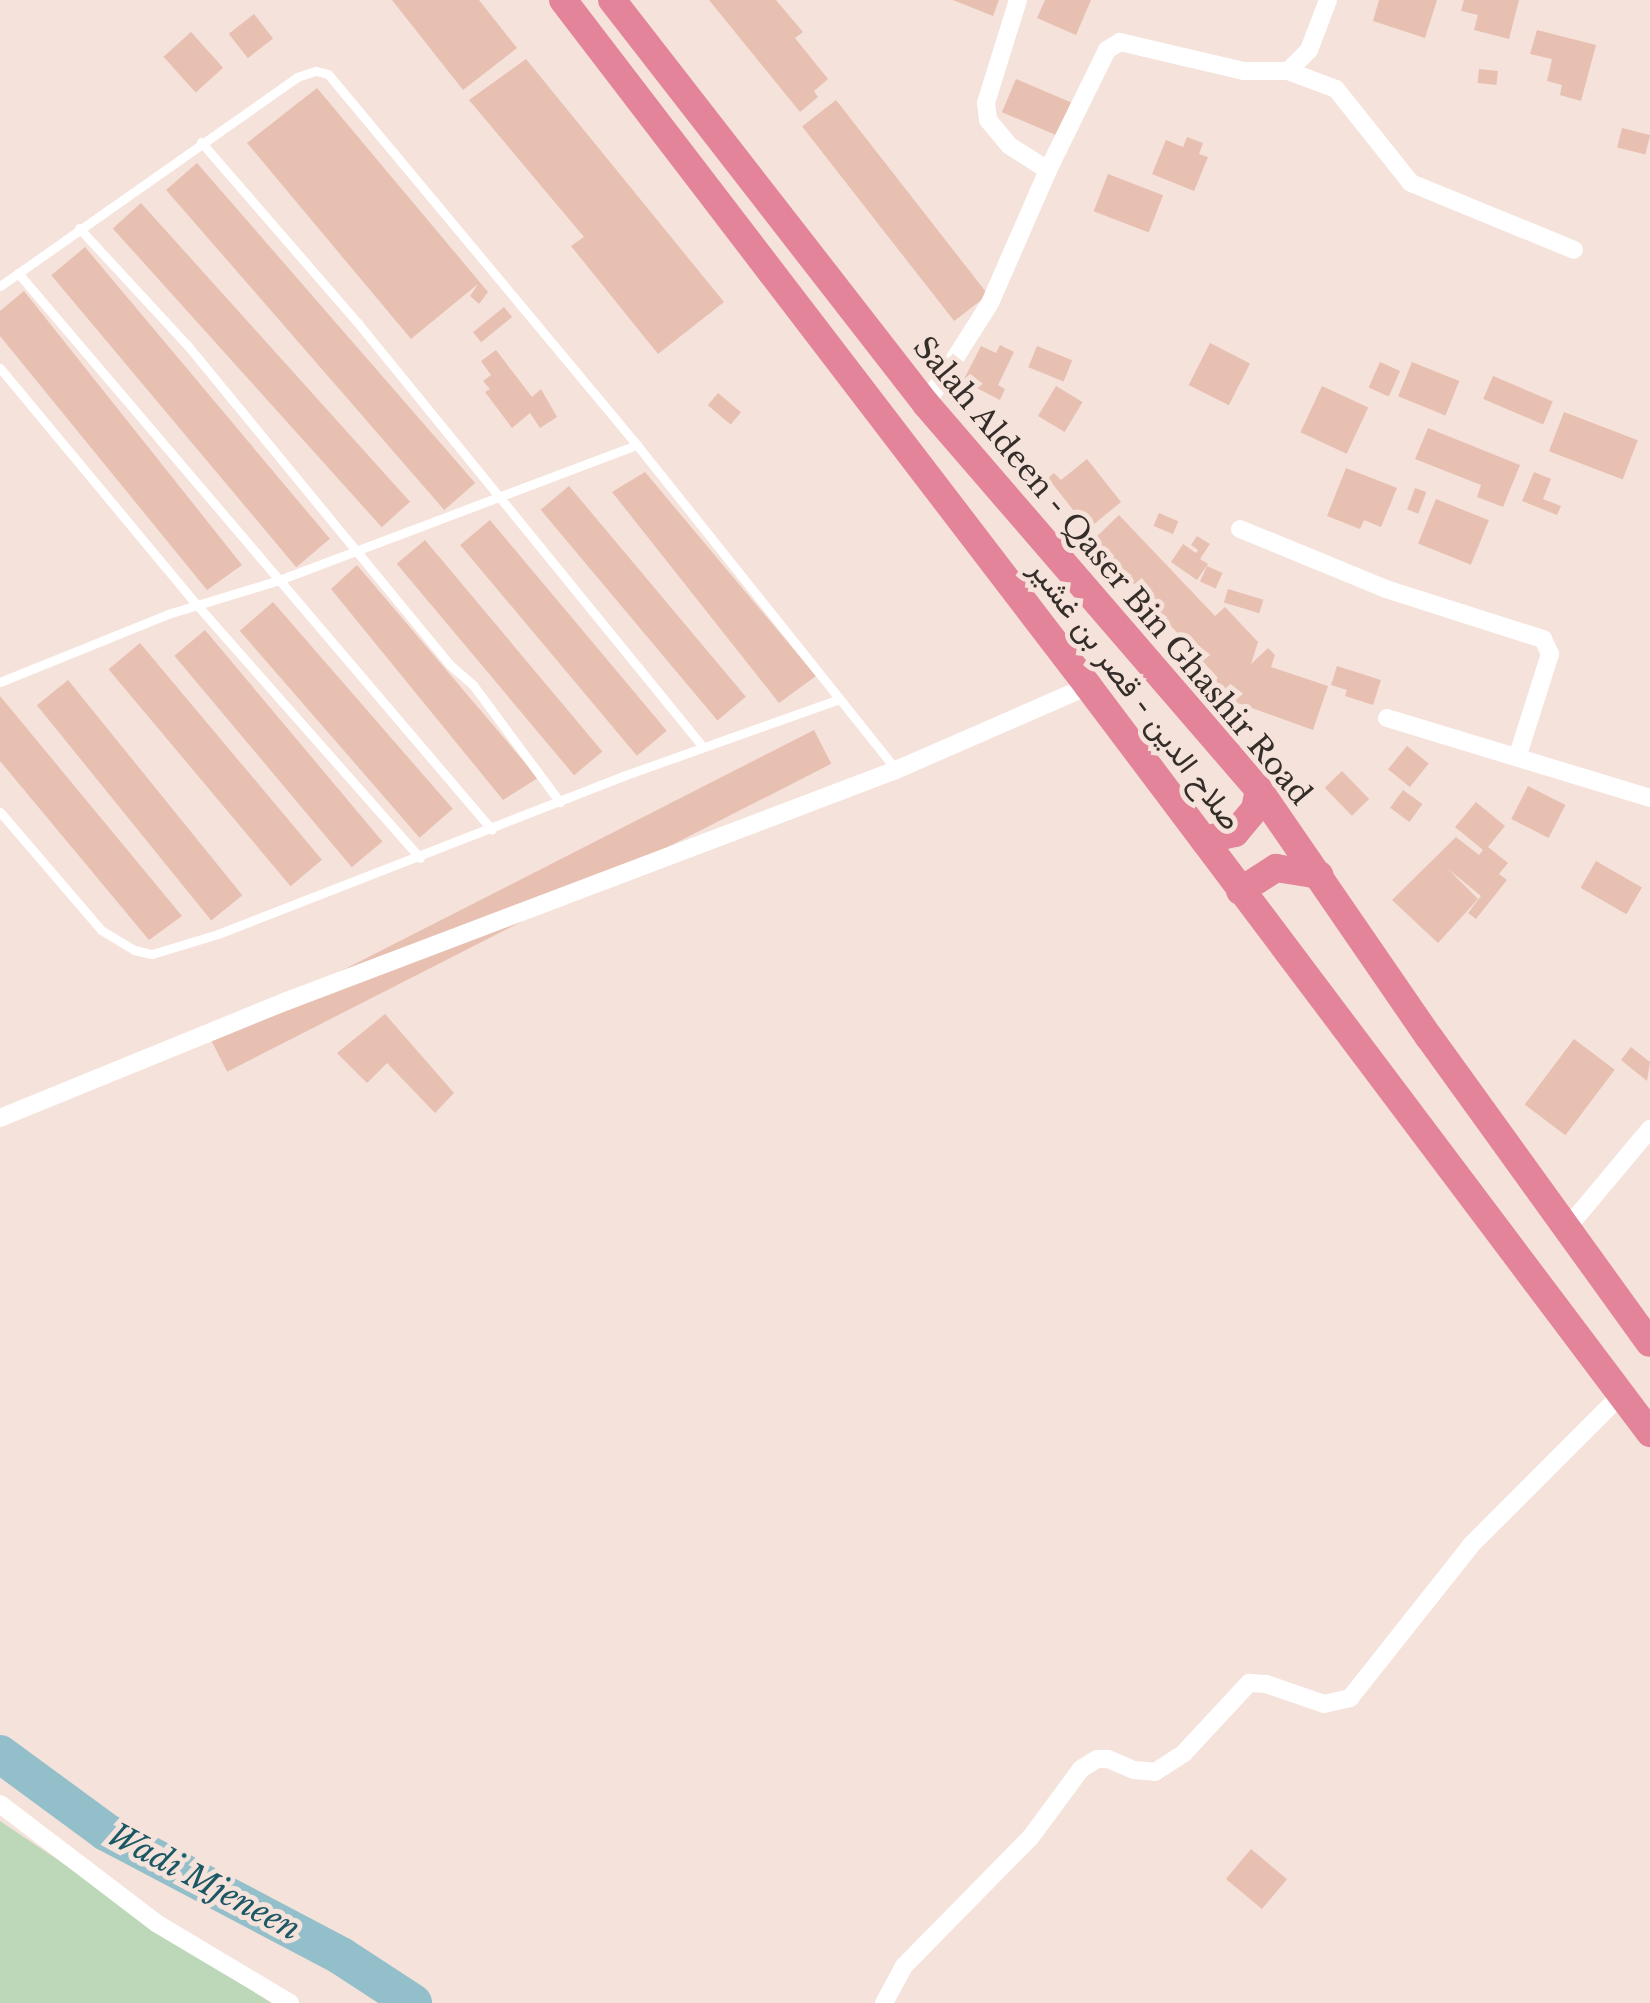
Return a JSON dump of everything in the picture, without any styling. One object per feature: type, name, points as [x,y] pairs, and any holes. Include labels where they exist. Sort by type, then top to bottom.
[{"type":"highway","name":"صلاح الدين - قصر بن غشير","points":[[563,0],[1088,686],[1650,1433]]},
{"type":"highway","name":"Salah Aldeen - Qaser Bin Ghashir Road","points":[[612,0],[926,404],[1260,790],[1428,1037],[1650,1343]]},
{"type":"highway","points":[[1204,840],[1235,834],[1255,809],[1260,790]]},
{"type":"highway","points":[[1240,892],[1276,868],[1319,875]]},
{"type":"street","points":[[1018,0],[986,103],[988,120],[1010,146],[1048,170]]},
{"type":"street","points":[[1288,71],[1309,50],[1328,0]]},
{"type":"street","points":[[926,404],[990,303],[1099,60],[1114,44],[1244,71],[1288,71],[1336,89],[1411,183],[1574,250]]},
{"type":"street","points":[[1240,528],[1386,589],[1543,639],[1550,654],[1518,755]]},
{"type":"street","points":[[0,1118],[287,1001],[896,770],[1088,686]]},
{"type":"street","points":[[1387,718],[1650,798]]},
{"type":"street","points":[[1568,1227],[1650,1129]]},
{"type":"street","points":[[884,2003],[904,1966],[1030,1838],[1081,1769],[1097,1759],[1108,1759],[1134,1770],[1155,1772],[1184,1753],[1249,1684],[1266,1684],[1324,1704],[1350,1698],[1472,1544],[1620,1396]]},
{"type":"street","points":[[0,1804],[156,1922],[290,2003]]},
{"type":"lane","points":[[0,286],[297,76],[316,71],[328,74],[638,445],[896,770]]},
{"type":"lane","points":[[201,142],[357,322],[498,501],[703,747]]},
{"type":"lane","points":[[79,228],[188,346],[194,359],[360,550],[449,664],[473,685],[560,802]]},
{"type":"lane","points":[[18,273],[492,830]]},
{"type":"lane","points":[[0,368],[197,605],[420,858]]},
{"type":"lane","points":[[0,682],[62,653],[498,501],[638,445]]},
{"type":"lane","points":[[0,812],[101,930],[134,950],[152,954],[218,934],[703,747],[839,699]]},
{"type":"green space","points":[[0,1821],[271,2003],[0,2003]]},
{"type":"building","points":[[392,0],[479,0],[517,48],[463,90]]},
{"type":"building","points":[[709,0],[776,0],[803,32],[795,38],[828,79],[814,91],[818,97],[800,112]]},
{"type":"building","points":[[953,0],[999,0],[993,16]]},
{"type":"building","points":[[1045,0],[1091,0],[1076,35],[1037,18]]},
{"type":"building","points":[[1379,0],[1437,0],[1425,38],[1373,21]]},
{"type":"building","points":[[1464,0],[1519,0],[1509,39],[1474,30],[1478,15],[1461,11]]},
{"type":"building","points":[[254,14],[273,38],[248,58],[229,34]]},
{"type":"building","points":[[1537,30],[1596,45],[1581,101],[1560,95],[1562,85],[1547,81],[1552,59],[1530,54]]},
{"type":"building","points":[[191,32],[223,68],[196,92],[164,57]]},
{"type":"building","points":[[526,59],[724,302],[658,354],[571,246],[584,237],[469,100]]},
{"type":"building","points":[[1479,69],[1498,71],[1496,85],[1478,83]]},
{"type":"building","points":[[1016,79],[1071,102],[1057,136],[1002,112]]},
{"type":"building","points":[[317,88],[488,292],[479,304],[470,296],[478,284],[411,339],[247,143]]},
{"type":"building","points":[[836,100],[988,295],[954,321],[802,126]]},
{"type":"building","points":[[1622,128],[1650,135],[1645,154],[1617,147]]},
{"type":"building","points":[[1187,137],[1203,143],[1199,154],[1208,157],[1194,191],[1152,174],[1166,140],[1183,147]]},
{"type":"building","points":[[197,163],[475,483],[444,510],[166,190]]},
{"type":"building","points":[[1108,174],[1163,195],[1149,232],[1094,211]]},
{"type":"building","points":[[141,203],[410,502],[382,527],[113,228]]},
{"type":"building","points":[[85,247],[330,539],[296,567],[51,275]]},
{"type":"building","points":[[24,291],[242,565],[207,590],[0,336],[0,311]]},
{"type":"building","points":[[504,307],[512,317],[481,342],[473,332]]},
{"type":"building","points":[[1210,343],[1250,363],[1229,405],[1189,385]]},
{"type":"building","points":[[1000,345],[1014,352],[998,385],[1005,389],[1000,400],[963,381],[981,346],[996,353]]},
{"type":"building","points":[[1037,346],[1072,360],[1064,382],[1028,367]]},
{"type":"building","points":[[496,350],[532,397],[541,389],[557,417],[540,428],[530,413],[512,428],[485,392],[490,389],[483,381],[491,375],[481,361]]},
{"type":"building","points":[[1380,362],[1400,371],[1389,397],[1369,388]]},
{"type":"building","points":[[1412,362],[1459,381],[1445,415],[1398,396]]},
{"type":"building","points":[[1493,376],[1553,401],[1543,424],[1483,399]]},
{"type":"building","points":[[1056,386],[1083,402],[1065,432],[1038,416]]},
{"type":"building","points":[[1322,386],[1368,408],[1347,454],[1300,432]]},
{"type":"building","points":[[718,393],[741,412],[731,425],[708,405]]},
{"type":"building","points":[[1564,412],[1638,440],[1623,480],[1549,451]]},
{"type":"building","points":[[1428,428],[1520,465],[1503,507],[1477,497],[1481,485],[1415,459]]},
{"type":"building","points":[[1087,459],[1121,502],[1088,529],[1048,478],[1054,473],[1061,480]]},
{"type":"building","points":[[1346,468],[1397,488],[1381,527],[1364,520],[1360,529],[1327,516]]},
{"type":"building","points":[[645,472],[816,676],[779,703],[612,492]]},
{"type":"building","points":[[1534,472],[1551,479],[1543,499],[1561,506],[1557,515],[1522,501]]},
{"type":"building","points":[[569,486],[746,697],[717,720],[541,510]]},
{"type":"building","points":[[1415,488],[1426,492],[1418,514],[1407,510]]},
{"type":"building","points":[[1436,499],[1489,520],[1471,565],[1418,544]]},
{"type":"building","points":[[1159,513],[1178,521],[1173,534],[1154,526]]},
{"type":"building","points":[[1119,515],[1215,616],[1225,607],[1258,642],[1251,664],[1268,648],[1275,655],[1271,667],[1328,686],[1313,730],[1204,691],[1218,678],[1093,540]]},
{"type":"building","points":[[490,520],[667,731],[637,756],[460,545]]},
{"type":"building","points":[[1197,536],[1210,544],[1200,559],[1208,564],[1197,580],[1171,562],[1183,544],[1196,553],[1198,550],[1191,545]]},
{"type":"building","points":[[425,540],[602,751],[574,775],[397,564]]},
{"type":"building","points":[[357,565],[538,778],[503,800],[331,589]]},
{"type":"building","points":[[1207,566],[1223,573],[1216,588],[1200,582]]},
{"type":"building","points":[[1228,589],[1263,600],[1259,613],[1224,602]]},
{"type":"building","points":[[273,602],[453,809],[420,838],[240,631]]},
{"type":"building","points":[[205,630],[382,841],[352,867],[174,656]]},
{"type":"building","points":[[140,643],[322,860],[291,886],[109,669]]},
{"type":"building","points":[[1337,666],[1381,680],[1373,705],[1345,696],[1347,690],[1331,685]]},
{"type":"building","points":[[68,680],[242,895],[211,920],[37,705]]},
{"type":"building","points":[[0,696],[182,916],[149,940],[0,761]]},
{"type":"building","points":[[814,730],[831,764],[227,1072],[210,1038]]},
{"type":"building","points":[[1407,746],[1429,764],[1410,787],[1388,769]]},
{"type":"building","points":[[1342,771],[1369,799],[1352,816],[1325,788]]},
{"type":"building","points":[[1528,786],[1565,805],[1549,838],[1511,819]]},
{"type":"building","points":[[1403,790],[1422,804],[1409,822],[1390,808]]},
{"type":"building","points":[[1476,802],[1505,826],[1488,847],[1508,863],[1499,874],[1507,880],[1476,919],[1468,913],[1481,896],[1447,868],[1478,899],[1438,943],[1392,900],[1456,837],[1479,855],[1483,850],[1455,827]]},
{"type":"building","points":[[1596,861],[1642,888],[1626,914],[1580,888]]},
{"type":"building","points":[[385,1014],[454,1093],[435,1113],[387,1063],[367,1083],[337,1053]]},
{"type":"building","points":[[1574,1039],[1615,1070],[1565,1135],[1525,1104]]},
{"type":"building","points":[[1631,1047],[1650,1062],[1647,1081],[1621,1060]]},
{"type":"building","points":[[1251,1849],[1287,1879],[1262,1909],[1226,1879]]},
{"type":"waterway","name":"Wadi Mjeneen","points":[[0,1754],[106,1832],[341,1956],[413,2003]]}]
